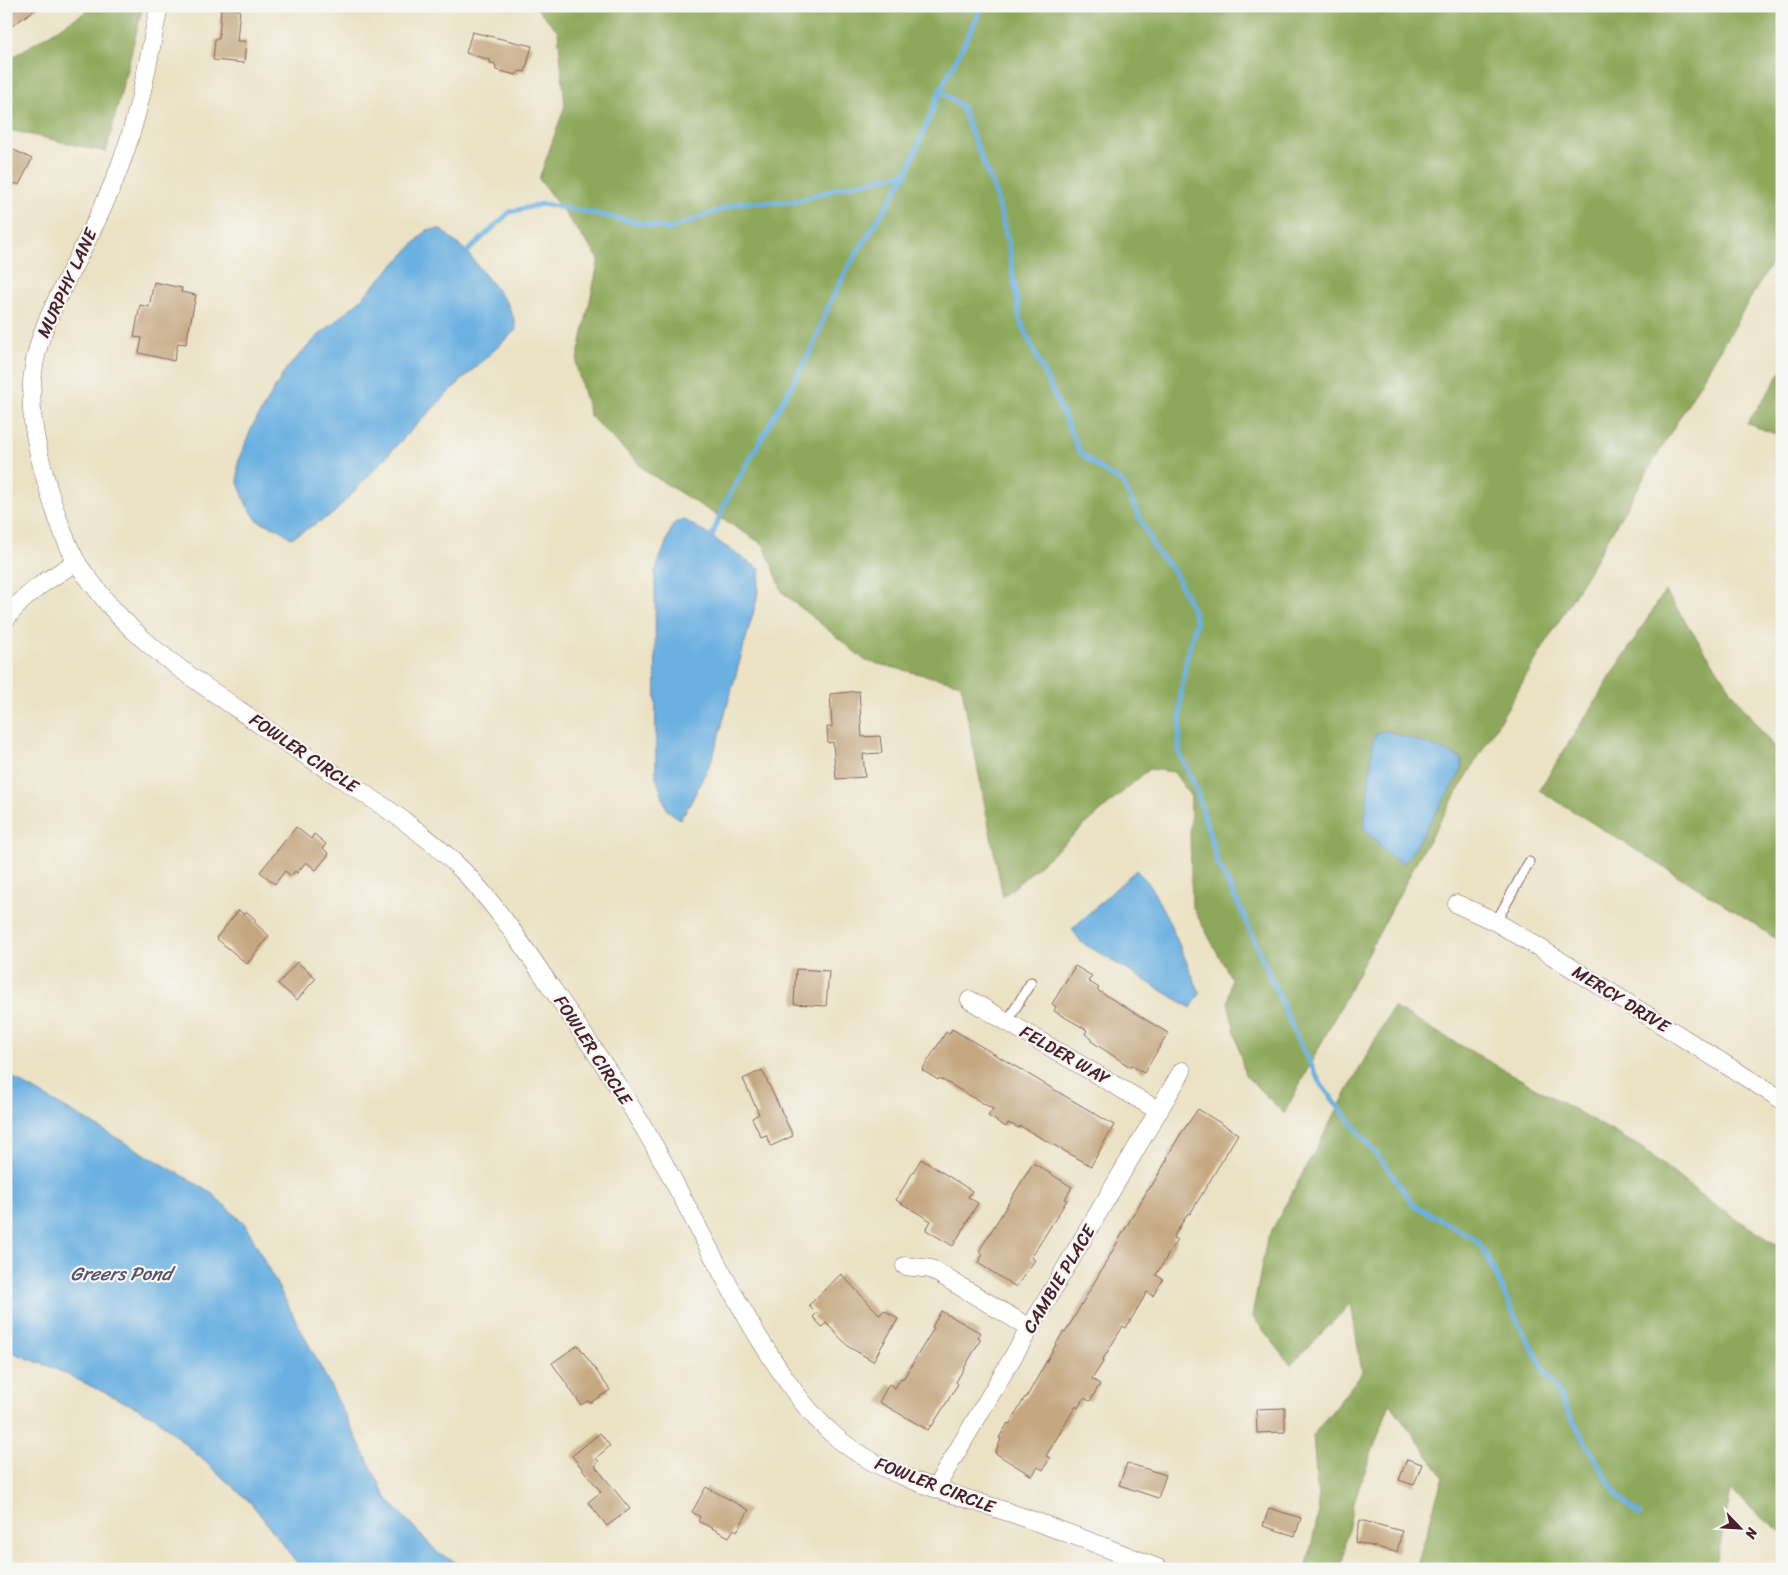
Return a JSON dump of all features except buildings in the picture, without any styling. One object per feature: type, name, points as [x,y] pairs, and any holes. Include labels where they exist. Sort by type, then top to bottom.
[{"type":"street","name":"MURPHY LANE","points":[[77,562],[59,518],[38,449],[31,390],[34,365],[46,324],[103,209],[120,166],[142,95],[159,6]]},
{"type":"street","points":[[6,619],[23,599],[41,583],[77,562]]},
{"type":"street","name":"FOWLER CIRCLE","points":[[77,562],[124,622],[150,646],[184,673],[419,831],[462,870],[496,908],[600,1058],[654,1146],[737,1304],[775,1364],[802,1403],[815,1418],[839,1440],[861,1455],[890,1470],[1067,1532],[1160,1569]]},
{"type":"street","name":"MERCY DRIVE","points":[[1457,904],[1496,922],[1782,1100]]},
{"type":"street","name":"FELDER WAY","points":[[970,1000],[1159,1110]]},
{"type":"street","name":"CAMBIE PLACE","points":[[936,1487],[1182,1071]]},
{"type":"street","points":[[905,1266],[931,1269],[1030,1328]]},
{"type":"lane","points":[[1496,922],[1529,862]]},
{"type":"lane","points":[[1007,1022],[1031,982]]},
{"type":"green space","points":[[95,6],[143,6],[106,152],[6,129],[6,61]]},
{"type":"green space","points":[[535,6],[1782,6],[1782,245],[1419,857],[1284,1114],[1245,1075],[1228,1002],[1231,978],[1192,906],[1191,797],[1174,772],[1149,769],[1003,897],[961,684],[866,661],[783,593],[764,545],[647,472],[590,416],[576,365],[599,259],[539,179],[565,106],[558,31]]},
{"type":"green space","points":[[1782,371],[1782,436],[1747,424]]},
{"type":"green space","points":[[1665,591],[1738,700],[1782,758],[1782,943],[1743,916],[1539,790]]},
{"type":"green space","points":[[1393,1007],[1642,1148],[1707,1200],[1782,1248],[1782,1533],[1731,1491],[1715,1569],[1416,1569],[1443,1476],[1390,1403],[1353,1504],[1341,1569],[1306,1569],[1319,1511],[1313,1435],[1362,1373],[1351,1303],[1291,1365],[1252,1316],[1267,1239]]},
{"type":"water","points":[[440,229],[467,252],[507,303],[515,321],[516,330],[449,392],[333,514],[291,538],[279,529],[258,521],[247,506],[238,483],[238,463],[252,427],[286,369],[316,338],[360,300],[427,230]]},
{"type":"water","points":[[683,519],[760,569],[757,599],[713,757],[690,804],[680,819],[667,810],[656,777],[655,572],[673,524]]},
{"type":"water","points":[[1387,731],[1441,749],[1462,759],[1462,770],[1405,863],[1392,858],[1364,828],[1373,740],[1378,732]]},
{"type":"water","points":[[1136,870],[1148,882],[1167,917],[1200,993],[1191,1008],[1081,942],[1072,929]]},
{"type":"water","name":"Greers Pond","points":[[6,1074],[209,1191],[245,1224],[330,1385],[387,1499],[439,1554],[469,1569],[302,1569],[251,1503],[154,1416],[53,1368],[6,1350]]},
{"type":"waterway","points":[[712,536],[725,503],[811,351],[829,305],[847,269],[907,173],[940,91],[983,6]]},
{"type":"waterway","points":[[940,91],[961,106],[995,192],[1008,241],[1020,320],[1080,452],[1099,468],[1123,483],[1156,551],[1174,571],[1193,611],[1196,622],[1186,660],[1181,695],[1179,752],[1196,789],[1218,863],[1242,912],[1297,1038],[1322,1086],[1382,1161],[1414,1205],[1475,1239],[1486,1254],[1518,1323],[1586,1443],[1618,1497],[1640,1515]]},
{"type":"waterway","points":[[467,252],[510,212],[542,204],[669,229],[739,203],[794,202],[842,187],[907,173]]}]
